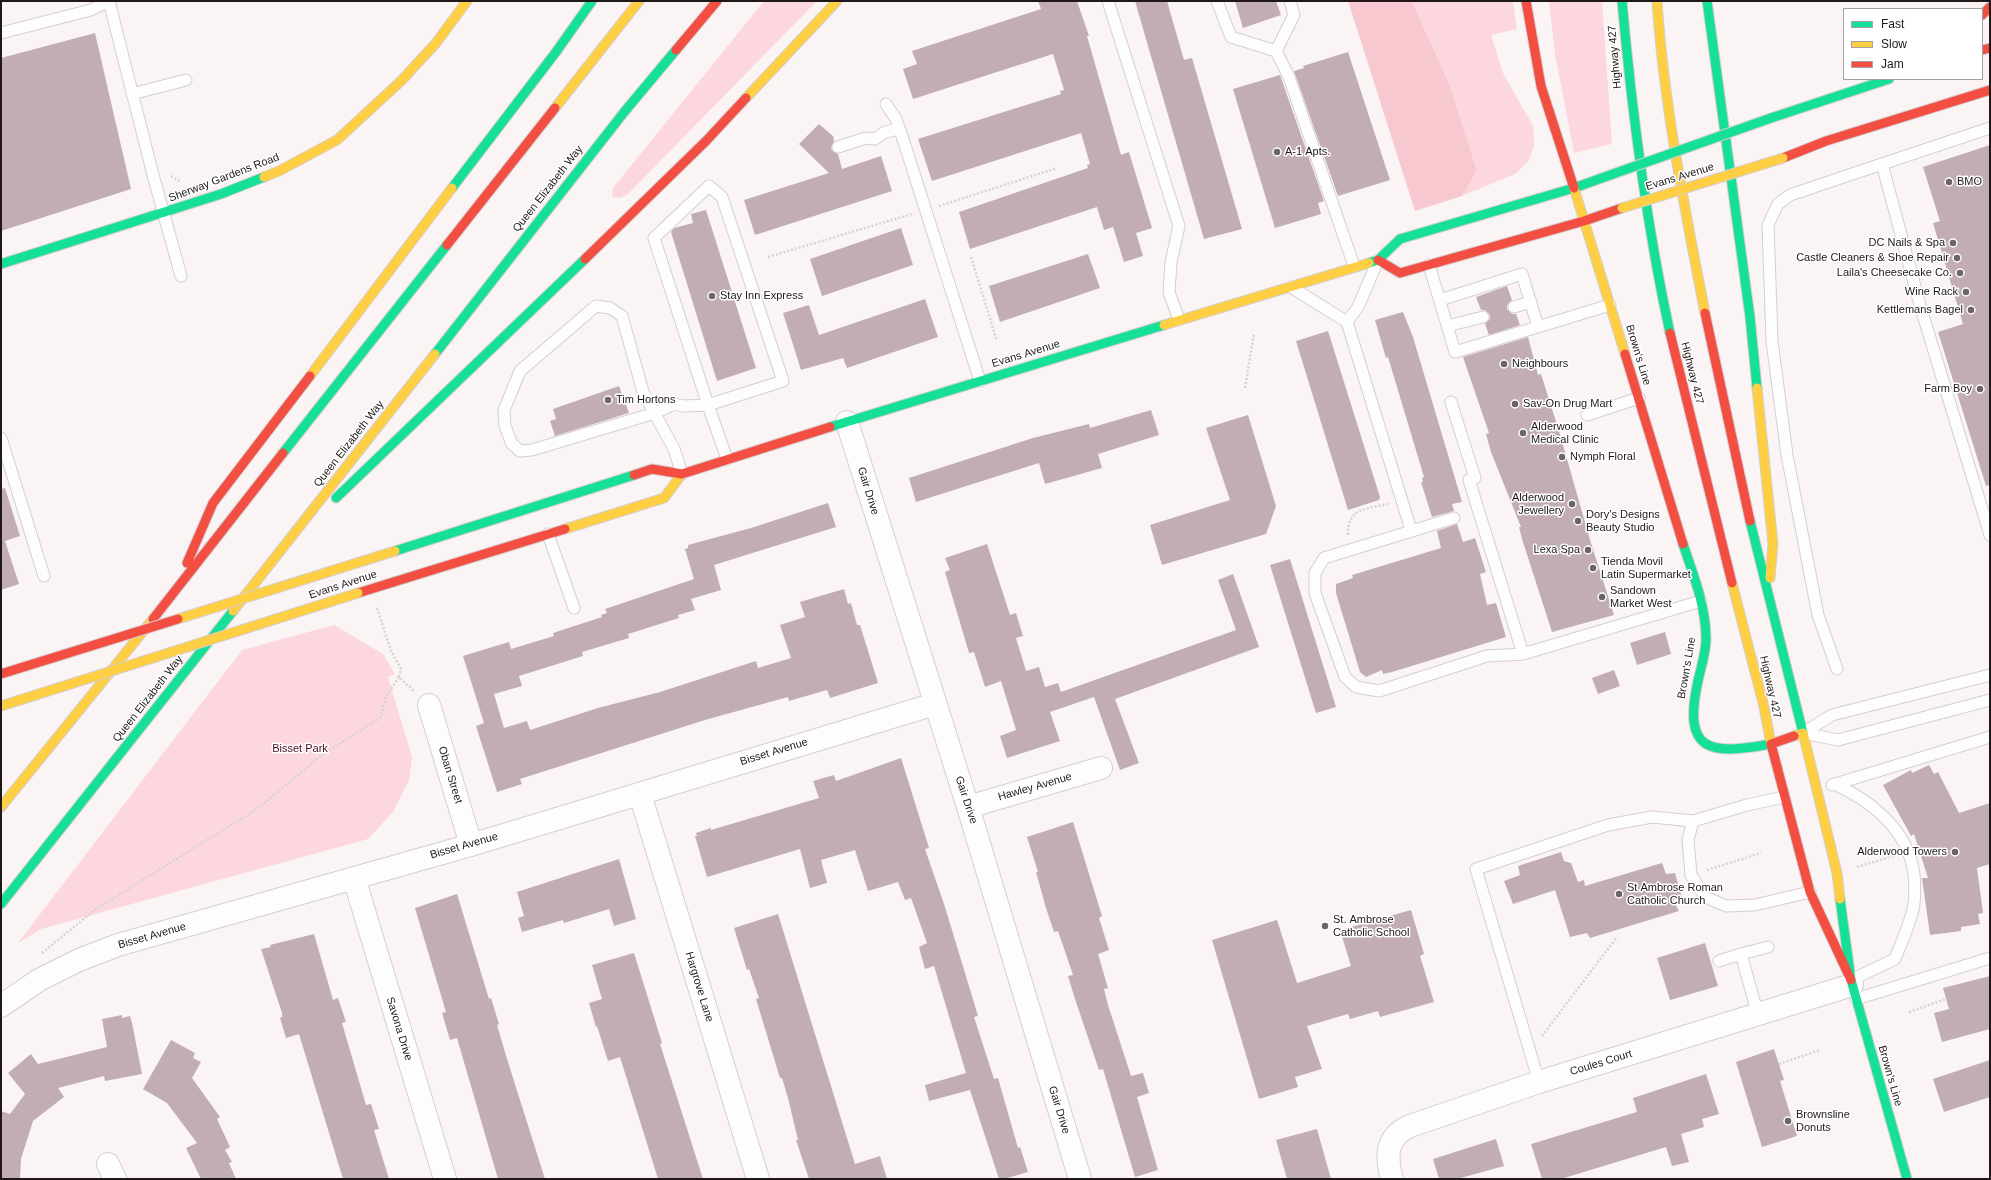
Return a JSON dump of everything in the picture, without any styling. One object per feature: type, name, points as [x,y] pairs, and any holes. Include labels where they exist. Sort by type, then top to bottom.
[{"type":"main road","name":"Sherway Gardens Road","points":[[1,264],[221,194],[279,171],[337,140],[401,81],[436,43],[467,1]]},
{"type":"main road","points":[[175,591],[213,503],[556,52],[592,1]]},
{"type":"main road","points":[[1,806],[175,591],[639,1]]},
{"type":"main road","name":"Queen Elizabeth Way","points":[[1,904],[283,548],[625,111],[717,1]]},
{"type":"main road","points":[[283,548],[464,376],[706,141],[837,1]]},
{"type":"main road","name":"Brown's Line","points":[[1526,1],[1541,86],[1574,188],[1701,601],[1706,638],[1692,716],[1698,734],[1706,744],[1722,749],[1734,750],[1771,744],[1810,892],[1853,988]]},
{"type":"main road","name":"Highway 427","points":[[1622,1],[1634,123],[1649,223],[1671,337],[1764,707],[1771,744]]},
{"type":"main road","name":"Highway 427","points":[[1657,1],[1667,104],[1708,333],[1768,598],[1803,733]]},
{"type":"main road","points":[[1708,1],[1716,75],[1750,317],[1773,544],[1768,598]]},
{"type":"main road","points":[[1716,75],[1719,23]]},
{"type":"main road","name":"Evans Avenue","points":[[1,674],[395,551],[652,468],[682,474],[1354,266],[1378,260],[1400,239],[1574,188],[1771,118],[1886,80]]},
{"type":"main road","name":"Evans Avenue","points":[[1378,260],[1400,273],[1430,265],[1584,221],[1783,158],[1826,141],[1990,90]]},
{"type":"main road","name":"Evans Avenue","points":[[1,706],[664,498],[682,474]]},
{"type":"main road","points":[[1771,744],[1803,733]]},
{"type":"main road","name":"Brown's Line","points":[[1803,733],[1837,873],[1853,988],[1907,1179]]},
{"type":"street","name":"Gair Drive","points":[[847,422],[968,807],[1080,1179]]},
{"type":"street","name":"Bisset Avenue","points":[[1,1006],[39,980],[79,960],[118,945],[471,845],[935,704]]},
{"type":"street","name":"Oban Street","points":[[429,705],[471,845]]},
{"type":"street","name":"Hawley Avenue","points":[[968,807],[1101,768]]},
{"type":"street","name":"Hargrove Lane","points":[[640,794],[758,1179]]},
{"type":"street","name":"Savona Drive","points":[[354,878],[445,1179]]},
{"type":"street","name":"Coules Court","points":[[1392,1179],[1388,1154],[1394,1138],[1403,1129],[1539,1082],[1758,1015],[1853,988]]},
{"type":"lane","points":[[1,33],[91,10],[108,1],[181,276]]},
{"type":"lane","points":[[1108,1],[1179,226],[1170,262],[1169,292],[1179,320]]},
{"type":"lane","points":[[1217,1],[1230,37],[1276,51],[1289,77],[1354,266]]},
{"type":"lane","points":[[1276,51],[1294,15],[1290,1]]},
{"type":"lane","points":[[132,94],[186,80]]},
{"type":"lane","points":[[886,104],[896,119],[980,381]]},
{"type":"lane","points":[[1837,669],[1818,615],[1787,455],[1772,341],[1768,225],[1778,204],[1790,195],[1990,128]]},
{"type":"lane","points":[[838,147],[866,138],[875,139],[885,132],[899,129]]},
{"type":"lane","points":[[1882,164],[1920,305],[1990,535]]},
{"type":"lane","points":[[682,474],[674,449],[655,413],[643,392],[622,316],[610,308],[596,306],[520,371],[504,410],[505,426],[512,444],[520,451],[532,450],[655,413],[674,404],[684,406],[708,405],[783,381],[722,197],[709,186],[654,238],[708,405],[727,459]]},
{"type":"lane","points":[[1347,322],[1358,307],[1378,260]]},
{"type":"lane","points":[[1430,265],[1455,352],[1610,305]]},
{"type":"lane","points":[[1440,300],[1522,274],[1538,327]]},
{"type":"lane","points":[[1290,286],[1347,322],[1411,530]]},
{"type":"lane","points":[[1514,307],[1530,302]]},
{"type":"lane","points":[[1447,326],[1483,317]]},
{"type":"lane","points":[[1587,415],[1639,398]]},
{"type":"lane","points":[[1451,402],[1476,478],[1469,480],[1523,654]]},
{"type":"lane","points":[[1,438],[44,576]]},
{"type":"lane","points":[[1454,518],[1324,558],[1315,573],[1315,593],[1345,677],[1356,686],[1379,691],[1486,656],[1523,654],[1701,601]]},
{"type":"lane","points":[[548,534],[574,608]]},
{"type":"lane","points":[[1803,733],[1832,715],[1990,675]]},
{"type":"lane","points":[[1803,733],[1838,740],[1990,700]]},
{"type":"lane","points":[[1816,790],[1990,737]]},
{"type":"lane","points":[[1834,784],[1852,792],[1870,803],[1894,828],[1908,851],[1913,866],[1914,905],[1895,959],[1853,988]]},
{"type":"lane","points":[[1539,1082],[1476,869],[1608,825],[1652,817],[1693,821],[1747,805],[1784,797]]},
{"type":"lane","points":[[1693,821],[1688,840],[1691,875],[1705,897],[1726,906],[1755,905],[1810,892]]},
{"type":"lane","points":[[1719,961],[1768,947]]},
{"type":"lane","points":[[1741,954],[1758,1015]]},
{"type":"lane","points":[[1853,988],[1990,958]]},
{"type":"path","points":[[971,257],[997,341]]},
{"type":"path","points":[[1244,388],[1254,333]]},
{"type":"path","points":[[1348,550],[1347,523],[1356,512],[1402,500]]},
{"type":"path","points":[[37,958],[96,909],[257,809],[322,754],[380,718],[387,695],[399,677],[401,669],[391,651],[376,604]]},
{"type":"path","points":[[399,677],[429,705]]},
{"type":"path","points":[[1837,873],[1908,851]]},
{"type":"path","points":[[1691,875],[1761,853]]},
{"type":"path","points":[[1530,1051],[1617,937]]},
{"type":"path","points":[[1909,1012],[1946,999]]},
{"type":"path","points":[[1779,1064],[1820,1050]]},
{"type":"green space","points":[[764,1],[817,1],[627,195],[619,198],[612,196],[613,188]]},
{"type":"green space","points":[[1412,1],[1513,1],[1517,29],[1491,35],[1503,73],[1533,126],[1534,146],[1528,162],[1515,174],[1462,196],[1477,171],[1450,86]]},
{"type":"green space","points":[[1549,1],[1602,1],[1612,144],[1574,153],[1555,54]]},
{"type":"green space","name":"Bisset Park","points":[[334,625],[383,654],[395,674],[388,677],[412,757],[409,780],[393,812],[368,839],[41,929],[18,943],[242,650]]},
{"type":"shaded area","points":[[1348,1],[1412,1],[1450,86],[1477,171],[1462,196],[1415,211]]},
{"type":"building","points":[[1038,1],[1077,1],[1089,36],[1087,36],[1121,155],[1129,152],[1152,228],[1136,233],[1143,256],[1124,262],[1113,227],[1104,230],[1097,207],[970,249],[959,212],[1088,168],[1087,165],[1090,164],[1081,133],[932,181],[918,139],[1061,94],[1060,91],[1064,90],[1053,54],[913,99],[903,69],[917,64],[912,51],[1041,9]]},
{"type":"building","points":[[1135,1],[1167,1],[1184,60],[1192,58],[1242,229],[1204,239]]},
{"type":"building","points":[[1235,1],[1276,1],[1281,15],[1243,28]]},
{"type":"building","points":[[95,33],[131,189],[1,231],[1,58]]},
{"type":"building","points":[[1348,52],[1390,180],[1338,196],[1294,71],[1304,68],[1303,66]]},
{"type":"building","name":"A-1 Apts.","points":[[1280,75],[1324,201],[1318,203],[1321,214],[1275,228],[1233,89]]},
{"type":"building","points":[[819,124],[833,136],[834,141],[831,149],[838,154],[842,169],[881,156],[892,191],[755,235],[744,200],[829,173],[799,144]]},
{"type":"building","points":[[1990,145],[1990,485],[1986,486],[1938,332],[1963,324],[1933,223],[1940,221],[1923,167]]},
{"type":"building","name":"Stay Inn Express","points":[[706,210],[756,368],[717,381],[671,232],[674,228],[693,223],[691,214]]},
{"type":"building","points":[[901,228],[913,265],[822,296],[810,259]]},
{"type":"building","points":[[1088,254],[1100,288],[1000,322],[989,286]]},
{"type":"building","points":[[1507,286],[1512,300],[1507,305],[1507,309],[1512,314],[1516,314],[1520,325],[1489,335],[1485,324],[1490,319],[1490,315],[1485,310],[1481,310],[1476,297]]},
{"type":"building","points":[[925,299],[938,337],[847,368],[843,358],[801,370],[783,313],[809,305],[819,335]]},
{"type":"building","points":[[1403,312],[1413,337],[1462,502],[1452,504],[1454,511],[1432,517],[1421,482],[1423,482],[1422,478],[1424,477],[1388,357],[1386,358],[1375,320]]},
{"type":"building","points":[[1328,331],[1380,497],[1379,500],[1348,510],[1296,341]]},
{"type":"building","points":[[1528,337],[1538,375],[1541,374],[1559,431],[1590,540],[1614,615],[1552,632],[1522,539],[1519,527],[1521,527],[1491,452],[1486,434],[1489,433],[1463,357]]},
{"type":"building","points":[[619,386],[629,413],[555,436],[550,421],[556,419],[553,409]]},
{"type":"building","points":[[1151,410],[1159,435],[1098,454],[1102,468],[1045,484],[1039,463],[916,502],[909,478],[1033,438],[1089,424],[1090,428]]},
{"type":"building","points":[[1248,415],[1276,506],[1266,534],[1162,565],[1150,525],[1230,500],[1206,428]]},
{"type":"building","points":[[5,488],[20,536],[5,541],[19,584],[1,590],[1,489]]},
{"type":"building","points":[[828,503],[836,527],[714,565],[721,590],[691,599],[695,610],[678,615],[679,618],[628,634],[629,638],[582,652],[583,656],[519,676],[522,686],[494,694],[504,728],[527,721],[530,730],[598,708],[660,692],[756,661],[758,668],[791,658],[780,625],[805,617],[800,602],[844,589],[848,604],[851,603],[857,625],[860,625],[878,683],[830,698],[827,690],[789,701],[788,697],[705,720],[520,779],[522,784],[497,792],[476,726],[484,723],[463,656],[509,642],[511,649],[554,636],[553,633],[602,617],[601,615],[607,613],[605,609],[694,579],[685,549],[688,548],[688,545],[751,528]]},
{"type":"building","points":[[1457,524],[1463,542],[1475,538],[1486,572],[1480,574],[1487,605],[1496,603],[1506,637],[1392,672],[1383,674],[1382,670],[1366,677],[1360,672],[1336,593],[1336,584],[1353,578],[1352,575],[1441,548],[1437,531]]},
{"type":"building","points":[[987,544],[1010,615],[1016,613],[1023,636],[1016,638],[1026,671],[1039,667],[1045,687],[1058,683],[1061,692],[1236,630],[1218,580],[1233,574],[1259,647],[1115,699],[1139,763],[1120,770],[1094,697],[1050,712],[1060,741],[1007,758],[1000,736],[1016,730],[1001,681],[985,687],[974,652],[969,653],[945,572],[950,570],[945,558]]},
{"type":"building","points":[[1290,559],[1336,707],[1316,713],[1270,565]]},
{"type":"building","points":[[1665,632],[1671,654],[1637,665],[1630,643]]},
{"type":"building","points":[[1614,670],[1620,686],[1598,694],[1592,678]]},
{"type":"building","points":[[901,758],[929,848],[925,849],[945,907],[978,1016],[974,1017],[994,1079],[998,1078],[1018,1148],[1020,1147],[1028,1172],[1004,1179],[999,1179],[970,1090],[929,1101],[925,1085],[966,1073],[934,966],[925,969],[919,947],[927,943],[911,898],[905,900],[898,882],[868,891],[855,850],[821,860],[827,883],[810,888],[800,849],[707,877],[695,836],[697,836],[696,833],[711,828],[711,830],[819,798],[813,781],[834,775],[836,781]]},
{"type":"building","name":"Alderwood Towers","points":[[1929,765],[1934,774],[1938,772],[1959,813],[1990,803],[1990,864],[1977,868],[1983,913],[1978,914],[1980,924],[1961,927],[1961,931],[1930,935],[1922,878],[1928,878],[1914,834],[1911,836],[1883,785],[1911,770],[1912,773]]},
{"type":"building","points":[[1073,822],[1102,916],[1099,918],[1109,950],[1098,954],[1108,988],[1104,989],[1108,1005],[1131,1076],[1143,1073],[1149,1093],[1137,1097],[1158,1170],[1135,1177],[1103,1069],[1099,1070],[1075,999],[1068,976],[1073,975],[1058,931],[1054,932],[1046,908],[1036,872],[1038,872],[1027,837]]},
{"type":"building","name":"St Ambrose Roman Catholic Church","points":[[1561,852],[1564,861],[1571,863],[1578,882],[1584,880],[1585,886],[1662,863],[1666,874],[1675,873],[1682,898],[1673,900],[1679,911],[1590,938],[1587,933],[1570,937],[1555,890],[1513,904],[1504,881],[1520,875],[1518,866]]},
{"type":"building","points":[[619,859],[636,919],[614,926],[609,909],[564,923],[563,920],[522,932],[518,918],[524,916],[517,892]]},
{"type":"building","points":[[457,894],[489,999],[491,998],[507,1059],[545,1179],[498,1179],[457,1038],[450,1040],[442,1013],[446,1012],[415,908]]},
{"type":"building","points":[[1411,910],[1424,954],[1420,956],[1434,1002],[1380,1017],[1378,1011],[1350,1019],[1348,1014],[1307,1026],[1322,1069],[1295,1077],[1298,1087],[1259,1099],[1212,940],[1277,920],[1297,983],[1351,966],[1340,930]]},
{"type":"building","points":[[778,914],[855,1164],[880,1156],[887,1179],[809,1179],[796,1140],[798,1140],[788,1098],[782,1078],[780,1078],[756,999],[759,998],[749,969],[747,970],[734,928]]},
{"type":"building","points":[[314,934],[333,1000],[338,998],[346,1022],[342,1023],[366,1105],[371,1104],[379,1129],[374,1130],[389,1179],[343,1179],[299,1034],[286,1038],[280,1018],[282,1017],[282,1013],[261,949],[271,947],[270,945]]},
{"type":"building","points":[[1705,943],[1718,986],[1670,1000],[1657,958]]},
{"type":"building","points":[[634,953],[662,1043],[660,1044],[703,1179],[658,1179],[620,1057],[608,1061],[597,1026],[596,1027],[589,1003],[602,999],[592,965]]},
{"type":"building","points":[[1990,976],[1990,1029],[1942,1042],[1934,1013],[1949,1009],[1943,988]]},
{"type":"building","points":[[122,1015],[122,1018],[130,1016],[142,1074],[105,1081],[104,1076],[58,1088],[64,1097],[33,1121],[21,1159],[20,1179],[1,1179],[1,1111],[10,1114],[25,1094],[8,1073],[31,1054],[38,1064],[107,1047],[102,1019]]},
{"type":"building","points":[[171,1040],[195,1053],[193,1058],[201,1062],[192,1078],[220,1117],[217,1119],[230,1147],[225,1150],[232,1162],[229,1163],[236,1179],[201,1179],[186,1148],[197,1143],[167,1103],[143,1089]]},
{"type":"building","points":[[1774,1049],[1784,1080],[1780,1081],[1797,1136],[1762,1147],[1736,1062]]},
{"type":"building","points":[[1990,1060],[1990,1097],[1944,1112],[1933,1079]]},
{"type":"building","points":[[1706,1074],[1719,1114],[1702,1119],[1704,1127],[1681,1134],[1689,1162],[1672,1166],[1666,1147],[1561,1179],[1542,1179],[1531,1144],[1637,1112],[1633,1098]]},
{"type":"building","points":[[1317,1129],[1331,1179],[1287,1179],[1276,1140]]},
{"type":"building","points":[[1496,1139],[1504,1166],[1457,1179],[1439,1179],[1433,1159]]},
{"type":"traffic: fast","points":[[452,188],[556,52],[592,1]]},
{"type":"traffic: fast","points":[[1622,1],[1630,85],[1641,168],[1661,292],[1670,333]]},
{"type":"traffic: fast","points":[[1707,1],[1750,317],[1757,388]]},
{"type":"traffic: fast","points":[[435,354],[625,111],[676,50]]},
{"type":"traffic: fast","points":[[1771,118],[1886,80]]},
{"type":"traffic: fast","points":[[1613,174],[1771,118]]},
{"type":"traffic: fast","points":[[1369,263],[1378,260],[1400,239],[1574,188],[1613,174]]},
{"type":"traffic: fast","points":[[1,264],[221,194],[264,177]]},
{"type":"traffic: fast","points":[[283,453],[447,245]]},
{"type":"traffic: fast","points":[[336,498],[585,259]]},
{"type":"traffic: fast","points":[[830,427],[1164,325]]},
{"type":"traffic: fast","points":[[395,551],[634,475]]},
{"type":"traffic: fast","points":[[1750,521],[1803,733]]},
{"type":"traffic: fast","points":[[1683,544],[1704,614],[1706,639],[1694,705],[1694,723],[1698,735],[1706,744],[1717,748],[1732,749],[1771,744]]},
{"type":"traffic: fast","points":[[1,904],[233,611]]},
{"type":"traffic: fast","points":[[1840,899],[1851,980],[1907,1179]]},
{"type":"traffic: slow","points":[[264,177],[279,171],[337,140],[401,81],[436,43],[467,1]]},
{"type":"traffic: slow","points":[[555,108],[639,1]]},
{"type":"traffic: slow","points":[[746,98],[837,1]]},
{"type":"traffic: slow","points":[[1657,1],[1660,40],[1670,119],[1705,313]]},
{"type":"traffic: slow","points":[[1622,208],[1783,158]]},
{"type":"traffic: slow","points":[[310,376],[452,188]]},
{"type":"traffic: slow","points":[[1574,188],[1625,354]]},
{"type":"traffic: slow","points":[[1164,325],[1369,263]]},
{"type":"traffic: slow","points":[[233,611],[435,354]]},
{"type":"traffic: slow","points":[[1757,388],[1773,544],[1770,578]]},
{"type":"traffic: slow","points":[[565,529],[664,498],[682,474]]},
{"type":"traffic: slow","points":[[178,619],[395,551]]},
{"type":"traffic: slow","points":[[1732,583],[1764,707],[1771,744]]},
{"type":"traffic: slow","points":[[1,706],[358,593]]},
{"type":"traffic: slow","points":[[1,807],[153,619]]},
{"type":"traffic: slow","points":[[1794,736],[1803,733],[1837,873],[1840,899]]},
{"type":"traffic: jam","points":[[676,50],[717,1]]},
{"type":"traffic: jam","points":[[1526,1],[1541,86],[1574,188]]},
{"type":"traffic: jam","points":[[1983,14],[1990,7]]},
{"type":"traffic: jam","points":[[1983,50],[1990,48]]},
{"type":"traffic: jam","points":[[1783,158],[1826,141],[1990,90]]},
{"type":"traffic: jam","points":[[585,259],[706,141],[746,98]]},
{"type":"traffic: jam","points":[[447,245],[555,108]]},
{"type":"traffic: jam","points":[[1378,260],[1400,273],[1584,221],[1622,208]]},
{"type":"traffic: jam","points":[[1705,313],[1750,521]]},
{"type":"traffic: jam","points":[[1670,333],[1732,583]]},
{"type":"traffic: jam","points":[[1625,354],[1683,544]]},
{"type":"traffic: jam","points":[[187,563],[213,503],[310,376]]},
{"type":"traffic: jam","points":[[634,475],[652,469],[682,474],[830,427]]},
{"type":"traffic: jam","points":[[153,619],[283,453]]},
{"type":"traffic: jam","points":[[358,593],[565,529]]},
{"type":"traffic: jam","points":[[1,674],[178,619]]},
{"type":"traffic: jam","points":[[1794,736],[1771,744],[1810,892],[1851,980]]},
{"type":"place","name":"A-1 Apts.","points":[[1277,152]]},
{"type":"place","name":"BMO","points":[[1949,182]]},
{"type":"place","name":"DC Nails & Spa","points":[[1953,243]]},
{"type":"place","name":"Castle Cleaners & Shoe Repair","points":[[1957,258]]},
{"type":"place","name":"Laila's Cheesecake Co.","points":[[1960,273]]},
{"type":"place","name":"Wine Rack","points":[[1966,292]]},
{"type":"place","name":"Stay Inn Express","points":[[712,296]]},
{"type":"place","name":"Kettlemans Bagel","points":[[1971,310]]},
{"type":"place","name":"Neighbours","points":[[1504,364]]},
{"type":"place","name":"Farm Boy","points":[[1980,389]]},
{"type":"place","name":"Tim Hortons","points":[[608,400]]},
{"type":"place","name":"Sav-On Drug Mart","points":[[1515,404]]},
{"type":"place","name":"Alderwood Medical Clinic","points":[[1523,433]]},
{"type":"place","name":"Nymph Floral","points":[[1562,457]]},
{"type":"place","name":"Alderwood Jewellery","points":[[1572,504]]},
{"type":"place","name":"Dory’s Designs Beauty Studio","points":[[1578,521]]},
{"type":"place","name":"Lexa Spa","points":[[1588,550]]},
{"type":"place","name":"Tienda Movil Latin Supermarket","points":[[1593,568]]},
{"type":"place","name":"Sandown Market West","points":[[1602,597]]},
{"type":"place","name":"Alderwood Towers","points":[[1955,852]]},
{"type":"place","name":"St Ambrose Roman Catholic Church","points":[[1619,894]]},
{"type":"place","name":"St. Ambrose Catholic School","points":[[1325,926]]},
{"type":"place","name":"Brownsline Donuts","points":[[1788,1121]]}]
